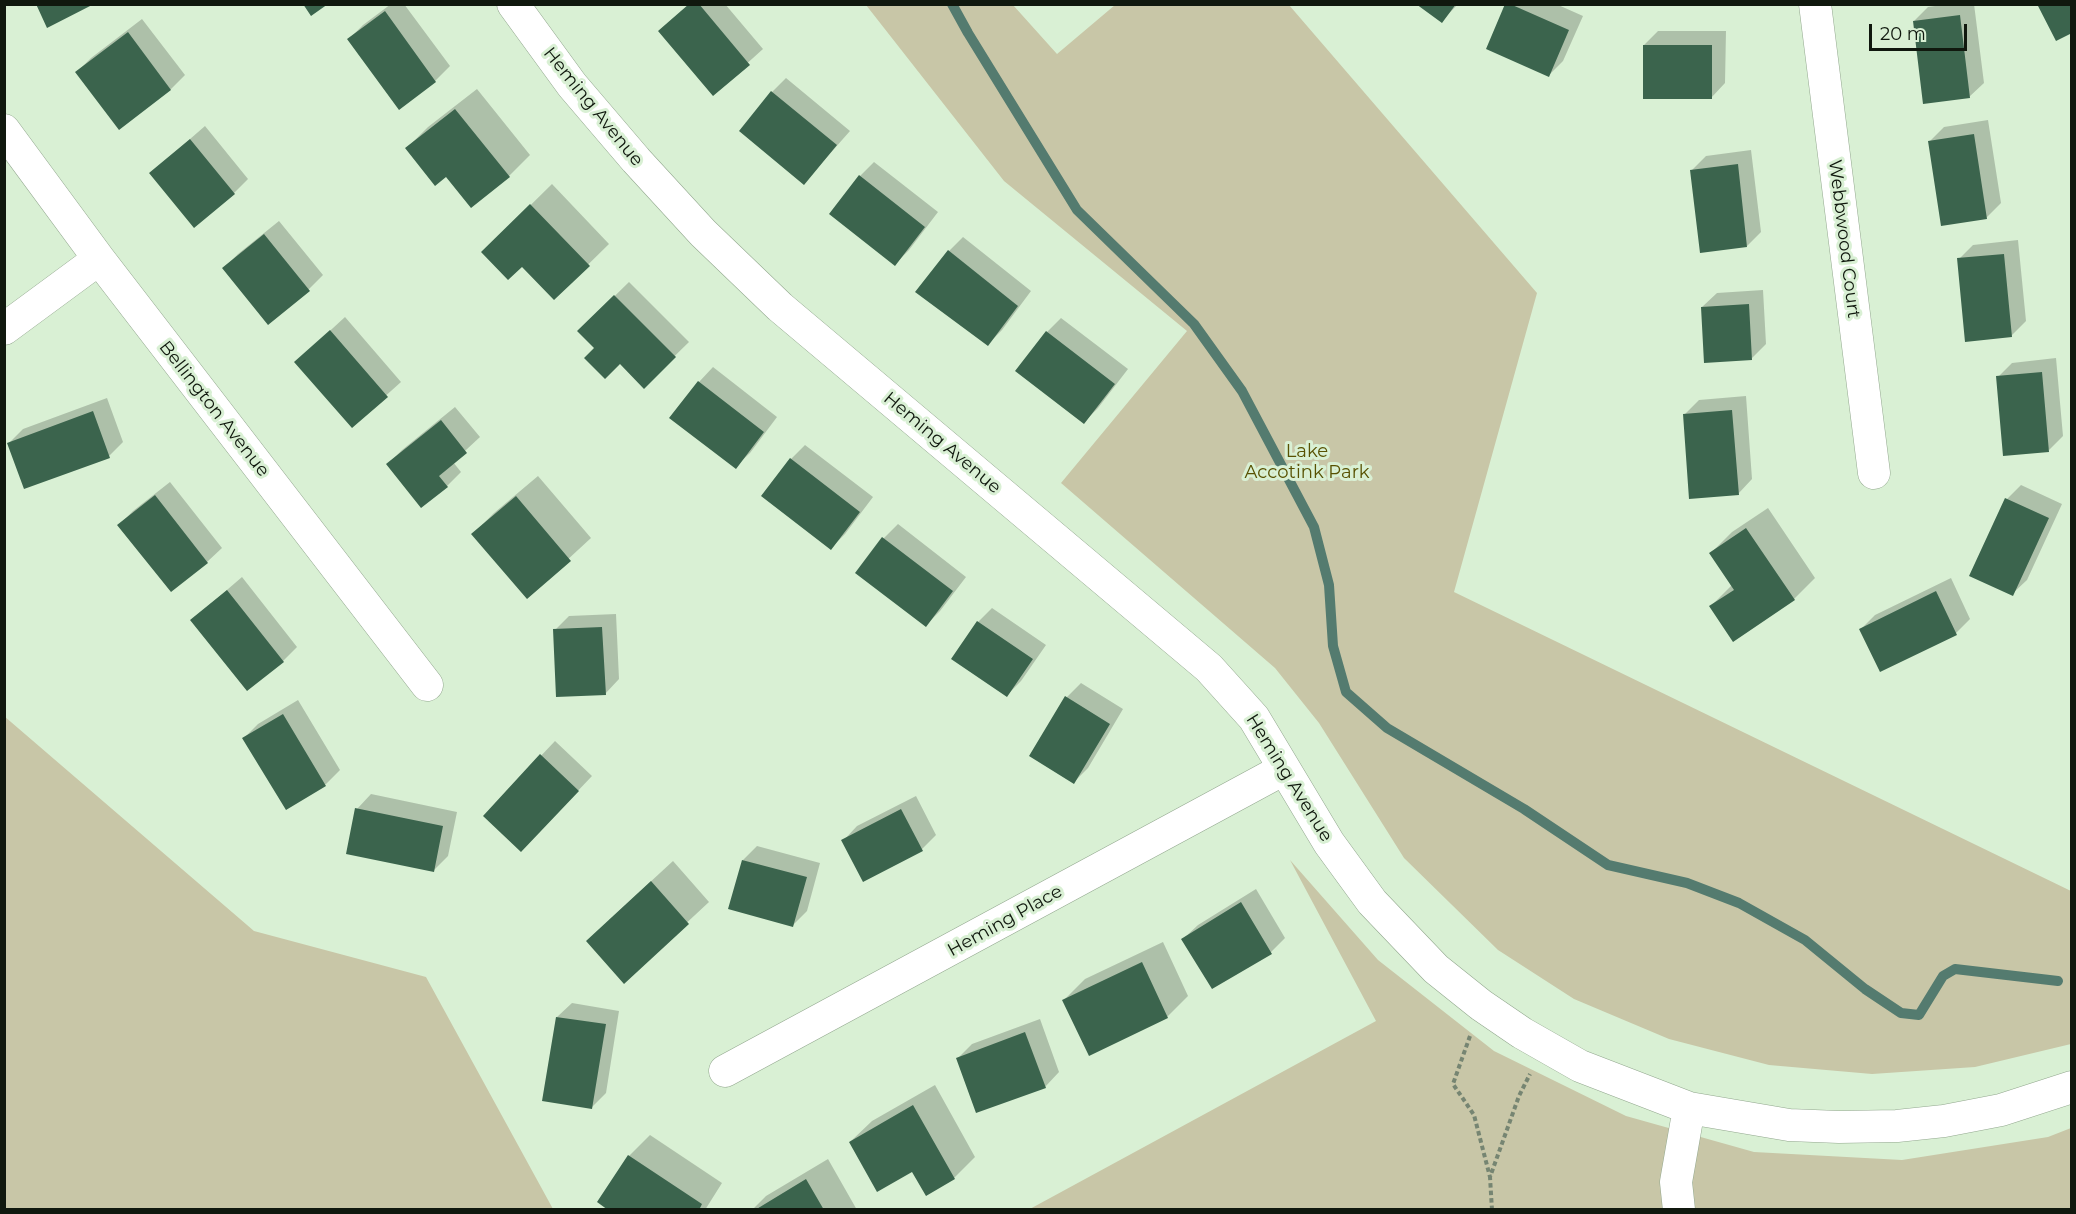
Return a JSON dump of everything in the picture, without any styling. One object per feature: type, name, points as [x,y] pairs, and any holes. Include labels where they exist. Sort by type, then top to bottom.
[{"type":"street","name":"Heming Avenue","points":[[513,4],[572,84],[702,233],[780,307],[1209,668],[1254,718],[1329,843],[1372,902],[1436,969],[1481,1005],[1580,1066],[1689,1108],[1789,1125],[1897,1126],[1944,1121],[2001,1110],[2072,1087]]},
{"type":"street","name":"Webbwood Court","points":[[1815,4],[1874,473]]},
{"type":"street","name":"Bellington Avenue","points":[[4,130],[99,259],[427,685]]},
{"type":"street","points":[[4,329],[38,307],[99,259]]},
{"type":"street","name":"Heming Place","points":[[725,1071],[1284,769]]},
{"type":"street","points":[[1679,1209],[1676,1182],[1689,1108]]},
{"type":"path","points":[[1481,1005],[1453,1084],[1474,1115],[1490,1177],[1492,1209]]},
{"type":"path","points":[[1490,1177],[1519,1096],[1545,1046]]},
{"type":"green space","name":"Lake Accotink Park","points":[[866,5],[1013,5],[1057,54],[1115,5],[1289,5],[1537,293],[1454,592],[2071,891],[2071,1044],[1975,1067],[1872,1074],[1769,1065],[1669,1039],[1574,999],[1498,950],[1404,858],[1319,723],[1275,668],[1061,483],[1187,331],[1004,181]]},
{"type":"green space","points":[[4,716],[254,931],[426,977],[553,1209],[5,1209]]},
{"type":"green space","points":[[1290,860],[1378,960],[1494,1051],[1626,1116],[1754,1152],[1902,1160],[2048,1137],[2071,1128],[2071,1209],[1028,1210],[1376,1021]]},
{"type":"building","points":[[36,4],[94,4],[47,28]]},
{"type":"building","points":[[303,4],[328,4],[311,16]]},
{"type":"building","points":[[689,4],[699,4],[750,65],[713,96],[658,31]]},
{"type":"building","points":[[1416,4],[1456,4],[1442,23]]},
{"type":"building","points":[[1505,4],[1510,4],[1569,30],[1549,77],[1486,49]]},
{"type":"building","points":[[2037,4],[2072,4],[2072,33],[2056,41]]},
{"type":"building","points":[[385,11],[436,82],[399,110],[347,39]]},
{"type":"building","points":[[1960,15],[1970,98],[1923,104],[1913,21]]},
{"type":"building","points":[[128,32],[171,90],[119,130],[75,72]]},
{"type":"building","points":[[1643,45],[1712,45],[1712,99],[1643,99]]},
{"type":"building","points":[[771,91],[837,145],[804,185],[739,131]]},
{"type":"building","points":[[455,109],[510,177],[471,208],[446,177],[435,186],[405,148]]},
{"type":"building","points":[[1974,134],[1987,219],[1941,226],[1928,141]]},
{"type":"building","points":[[190,139],[235,194],[194,228],[149,173]]},
{"type":"building","points":[[1738,164],[1747,247],[1700,253],[1690,170]]},
{"type":"building","points":[[859,175],[925,227],[895,266],[829,214]]},
{"type":"building","points":[[530,204],[590,266],[554,300],[522,267],[508,280],[481,252]]},
{"type":"building","points":[[264,234],[310,291],[268,325],[222,268]]},
{"type":"building","points":[[948,250],[1018,306],[988,346],[915,292]]},
{"type":"building","points":[[2004,254],[2012,337],[1965,342],[1957,258]]},
{"type":"building","points":[[614,295],[676,357],[644,389],[620,364],[605,379],[584,358],[594,348],[577,331]]},
{"type":"building","points":[[1749,304],[1752,360],[1704,363],[1701,307]]},
{"type":"building","points":[[330,330],[388,397],[352,428],[294,362]]},
{"type":"building","points":[[1046,331],[1115,384],[1084,424],[1015,371]]},
{"type":"building","points":[[2042,372],[2049,452],[2003,456],[1996,376]]},
{"type":"building","points":[[698,381],[764,432],[736,469],[669,418]]},
{"type":"building","points":[[1732,410],[1739,495],[1689,499],[1683,414]]},
{"type":"building","points":[[93,411],[110,458],[24,489],[7,443]]},
{"type":"building","points":[[441,420],[467,453],[439,476],[448,487],[421,508],[386,464]]},
{"type":"building","points":[[790,458],[860,512],[831,550],[761,496]]},
{"type":"building","points":[[155,495],[208,563],[171,592],[117,525]]},
{"type":"building","points":[[516,496],[571,561],[527,599],[471,534]]},
{"type":"building","points":[[2005,498],[2049,518],[2013,596],[1969,576]]},
{"type":"building","points":[[1746,528],[1795,600],[1733,642],[1709,606],[1734,590],[1709,553]]},
{"type":"building","points":[[882,537],[953,591],[926,627],[855,573]]},
{"type":"building","points":[[227,590],[284,662],[247,691],[190,620]]},
{"type":"building","points":[[1936,591],[1957,635],[1880,672],[1859,629]]},
{"type":"building","points":[[977,621],[1033,659],[1007,697],[951,659]]},
{"type":"building","points":[[602,627],[606,695],[556,697],[553,629]]},
{"type":"building","points":[[1065,696],[1110,724],[1074,784],[1029,756]]},
{"type":"building","points":[[283,714],[326,786],[286,810],[242,738]]},
{"type":"building","points":[[540,754],[579,791],[521,852],[483,816]]},
{"type":"building","points":[[355,808],[443,826],[434,872],[346,854]]},
{"type":"building","points":[[901,809],[923,851],[863,882],[841,840]]},
{"type":"building","points":[[742,860],[807,877],[793,927],[728,909]]},
{"type":"building","points":[[651,881],[689,924],[624,984],[586,941]]},
{"type":"building","points":[[1241,902],[1272,954],[1212,989],[1181,939]]},
{"type":"building","points":[[1142,962],[1168,1018],[1089,1056],[1062,1000]]},
{"type":"building","points":[[556,1017],[606,1024],[592,1109],[542,1101]]},
{"type":"building","points":[[1025,1032],[1046,1088],[976,1113],[956,1058]]},
{"type":"building","points":[[913,1105],[955,1179],[926,1196],[912,1172],[877,1192],[849,1142]]},
{"type":"building","points":[[628,1155],[702,1204],[699,1210],[608,1210],[597,1202]]},
{"type":"building","points":[[806,1179],[824,1210],[755,1210]]},
{"type":"waterway","points":[[952,4],[1077,210],[1194,324],[1242,391],[1314,527],[1329,585],[1333,646],[1346,692],[1387,728],[1524,809],[1608,865],[1687,883],[1739,903],[1805,940],[1865,989],[1901,1013],[1919,1015],[1943,976],[1955,969],[2058,981]]}]
